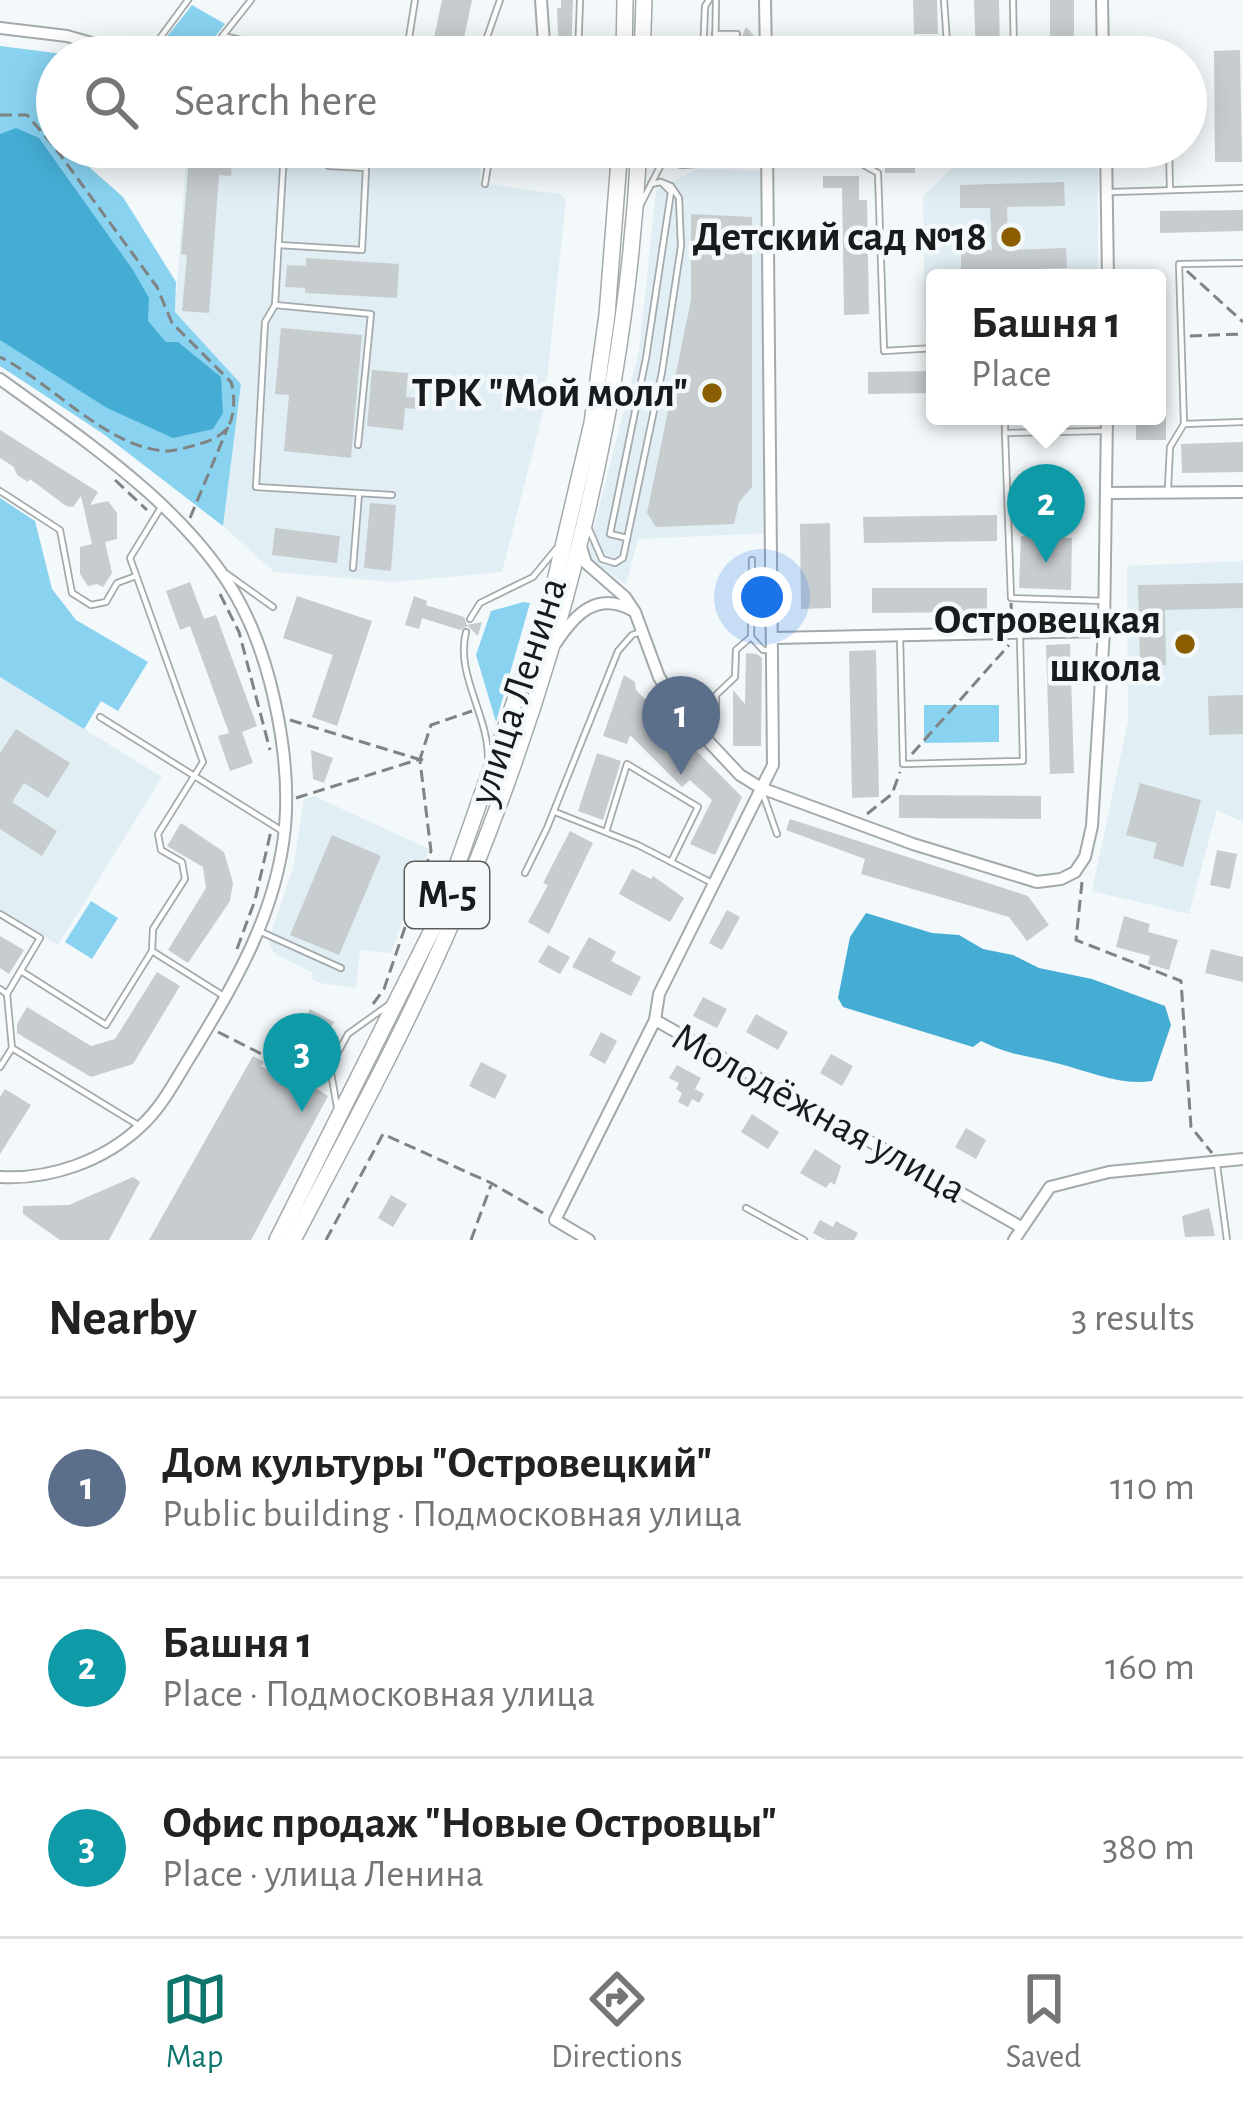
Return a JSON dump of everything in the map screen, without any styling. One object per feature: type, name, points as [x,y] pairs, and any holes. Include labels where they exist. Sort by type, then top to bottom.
[{"type":"main road","points":[[625,36],[626,0]]},
{"type":"main road","points":[[643,36],[644,0]]},
{"type":"main road","name":"М-5","points":[[575,534],[607,315],[614,168]]},
{"type":"main road","name":"М-5","points":[[575,534],[588,503],[624,311],[638,168]]},
{"type":"main road","name":"улица Ленина","points":[[293,1240],[452,922],[545,663],[575,534]]},
{"type":"main road","name":"улица Ленина","points":[[277,1240],[440,914],[575,534]]},
{"type":"street","points":[[541,0],[544,36]]},
{"type":"street","points":[[765,0],[766,36]]},
{"type":"street","points":[[1102,0],[1103,36]]},
{"type":"street","points":[[0,28],[61,36]]},
{"type":"street","points":[[589,1240],[555,1220],[655,1020],[659,994],[773,765],[767,168]]},
{"type":"street","points":[[1106,168],[1108,269]]},
{"type":"street","points":[[0,379],[101,454],[218,575],[245,612],[279,717],[286,797],[268,910],[225,997],[162,1101],[141,1126],[82,1163],[29,1179],[0,1177]]},
{"type":"street","points":[[575,534],[586,563],[635,612],[659,677],[680,711],[740,775],[761,788],[856,823],[1037,881],[1061,879],[1075,872],[1084,857],[1092,826],[1104,632],[1107,425]]},
{"type":"street","points":[[1108,493],[1243,492]]},
{"type":"street","points":[[545,663],[571,622],[592,605],[612,602],[635,612]]},
{"type":"street","points":[[774,644],[1104,632]]},
{"type":"street","name":"Молодёжная улица","points":[[655,1020],[1021,1227]]},
{"type":"street","points":[[1014,1240],[1050,1187],[1108,1172],[1243,1159]]},
{"type":"lane","points":[[161,36],[188,0]]},
{"type":"lane","points":[[223,36],[251,0]]},
{"type":"lane","points":[[409,36],[415,0]]},
{"type":"lane","points":[[487,36],[500,0]]},
{"type":"lane","points":[[579,36],[580,0]]},
{"type":"lane","points":[[713,0],[715,34],[737,34]]},
{"type":"lane","points":[[704,36],[705,6],[713,0]]},
{"type":"lane","points":[[944,0],[947,36]]},
{"type":"lane","points":[[1013,0],[1014,36]]},
{"type":"lane","points":[[749,30],[766,30]]},
{"type":"lane","points":[[283,168],[275,304],[266,322],[256,487],[392,496]]},
{"type":"lane","points":[[279,245],[362,250],[366,168]]},
{"type":"lane","points":[[485,184],[487,168]]},
{"type":"lane","points":[[636,214],[657,168]]},
{"type":"lane","points":[[869,168],[878,173],[884,351],[926,349]]},
{"type":"lane","points":[[1169,168],[1170,190]]},
{"type":"lane","points":[[629,539],[610,534],[646,358],[668,211],[670,193],[661,182]]},
{"type":"lane","points":[[588,503],[590,538],[602,560],[619,561],[629,539],[662,372],[681,246],[679,198],[671,186],[651,184]]},
{"type":"lane","points":[[1107,192],[1243,188]]},
{"type":"lane","points":[[1168,493],[1170,447],[1184,424],[1180,264],[1243,263]]},
{"type":"lane","points":[[275,304],[370,314],[358,445]]},
{"type":"lane","points":[[1184,424],[1243,422]]},
{"type":"lane","points":[[1005,425],[1011,598],[1105,601]]},
{"type":"lane","points":[[1006,433],[1107,431]]},
{"type":"lane","points":[[0,491],[60,530],[72,593],[91,605],[106,602],[117,583],[136,576]]},
{"type":"lane","points":[[353,568],[359,494]]},
{"type":"lane","points":[[21,971],[106,1025],[152,951],[153,929],[185,878],[182,862],[161,850],[158,834],[203,762],[130,558],[158,512]]},
{"type":"lane","points":[[470,619],[481,603],[533,577],[575,534]]},
{"type":"lane","points":[[752,560],[751,637],[763,650],[774,644]]},
{"type":"lane","points":[[218,575],[273,607]]},
{"type":"lane","points":[[525,873],[618,651],[632,634],[643,631]]},
{"type":"lane","points":[[466,632],[464,662],[487,733],[488,786]]},
{"type":"lane","points":[[900,636],[903,764],[1023,761],[1020,633]]},
{"type":"lane","points":[[716,717],[716,694],[735,677],[736,650],[751,637]]},
{"type":"lane","points":[[100,717],[284,832]]},
{"type":"lane","points":[[606,832],[627,764],[698,807],[671,862]]},
{"type":"lane","points":[[761,788],[777,834]]},
{"type":"lane","points":[[554,811],[714,884]]},
{"type":"lane","points":[[0,914],[40,938],[3,992],[12,1048],[0,1067]]},
{"type":"lane","points":[[259,931],[341,968]]},
{"type":"lane","points":[[152,951],[225,997]]},
{"type":"lane","points":[[337,1125],[329,1076],[348,1034],[380,1013],[405,988]]},
{"type":"lane","points":[[12,1048],[141,1126]]},
{"type":"lane","points":[[1216,1159],[1227,1240]]},
{"type":"lane","points":[[746,1208],[804,1240]]},
{"type":"path","points":[[0,115],[27,115],[36,125]]},
{"type":"path","points":[[70,168],[157,286],[172,323],[231,382],[235,394],[229,427],[189,519]]},
{"type":"path","points":[[1180,264],[1243,331]]},
{"type":"path","points":[[1182,336],[1243,331]]},
{"type":"path","points":[[0,357],[21,367],[105,429],[149,447],[170,451],[211,441],[229,427]]},
{"type":"path","points":[[109,475],[158,512]]},
{"type":"path","points":[[218,575],[239,632],[273,762]]},
{"type":"path","points":[[856,823],[892,794],[903,764],[1020,633],[1012,625],[1011,598]]},
{"type":"path","points":[[355,1028],[384,989],[431,850],[422,760],[431,725],[480,709]]},
{"type":"path","points":[[279,717],[422,760]]},
{"type":"path","points":[[286,797],[422,760]]},
{"type":"path","points":[[232,961],[256,900],[272,824]]},
{"type":"path","points":[[1084,857],[1076,940],[1181,981],[1191,1127],[1216,1159]]},
{"type":"path","points":[[208,1027],[317,1082],[329,1076]]},
{"type":"path","points":[[326,1240],[383,1134],[555,1220]]},
{"type":"path","points":[[471,1240],[491,1184]]},
{"type":"shaded area","points":[[192,5],[225,24],[216,36],[168,36]]},
{"type":"shaded area","points":[[0,46],[36,51],[36,168],[90,168],[123,197],[176,282],[175,312],[241,384],[223,526],[102,433],[0,366]]},
{"type":"shaded area","points":[[16,128],[36,137],[36,168],[60,168],[133,270],[149,298],[148,321],[166,342],[178,342],[221,377],[223,413],[213,429],[173,438],[107,408],[0,340],[0,134]]},
{"type":"shaded area","points":[[185,168],[481,168],[480,183],[559,194],[566,199],[544,408],[502,572],[393,582],[274,572],[223,526],[241,384],[175,312]]},
{"type":"shaded area","name":"Детский сад №18","points":[[952,168],[1098,168],[1098,269],[926,269],[925,330],[923,196]]},
{"type":"shaded area","points":[[697,169],[763,171],[769,533],[638,539],[626,585],[591,559],[589,547],[639,351],[656,190]]},
{"type":"shaded area","points":[[0,498],[35,521],[52,589],[76,620],[148,662],[118,711],[101,701],[84,729],[0,677]]},
{"type":"shaded area","points":[[1243,561],[1243,822],[1217,810],[1189,914],[1092,891],[1128,722],[1127,566]]},
{"type":"shaded area","points":[[530,603],[496,722],[476,655],[491,611]]},
{"type":"shaded area","points":[[0,677],[162,777],[58,945],[0,909]]},
{"type":"shaded area","points":[[924,705],[999,705],[999,742],[924,743]]},
{"type":"shaded area","points":[[314,796],[429,849],[391,953],[360,950],[356,988],[312,979],[313,973],[275,954],[268,942],[293,868],[304,799]]},
{"type":"shaded area","points":[[91,901],[118,918],[92,959],[65,942]]},
{"type":"shaded area","points":[[866,913],[932,933],[959,935],[983,949],[1092,979],[1165,1006],[1171,1025],[1152,1081],[1104,1077],[981,1041],[973,1047],[843,1007],[838,998],[850,937]]},
{"type":"building","points":[[442,0],[472,0],[464,36],[434,36]]},
{"type":"building","points":[[561,0],[573,0],[572,36],[558,36],[557,8]]},
{"type":"building","points":[[913,0],[937,0],[938,34],[914,34]]},
{"type":"building","points":[[974,0],[999,0],[1000,36],[975,36]]},
{"type":"building","points":[[1050,0],[1074,0],[1074,36],[1050,36]]},
{"type":"building","points":[[1240,50],[1242,162],[1215,162],[1214,51]]},
{"type":"building","points":[[188,168],[232,168],[231,176],[219,175],[209,313],[182,311],[187,255],[181,254]]},
{"type":"building","points":[[885,168],[915,168],[915,173],[885,173]]},
{"type":"building","points":[[823,176],[859,176],[859,200],[867,200],[869,314],[844,315],[842,188],[823,188]]},
{"type":"building","points":[[1064,182],[1065,206],[1007,207],[1008,250],[1066,248],[1067,268],[961,269],[961,251],[992,250],[990,208],[960,208],[960,185]]},
{"type":"building","points":[[1243,210],[1243,231],[1160,233],[1160,211]]},
{"type":"building","name":"ТРК \"Мой молл\"","points":[[691,214],[752,217],[752,487],[739,502],[734,524],[656,527],[647,513],[691,300]]},
{"type":"building","points":[[306,258],[399,264],[397,298],[305,293],[305,288],[285,287],[287,265],[306,266]]},
{"type":"building","points":[[281,328],[362,335],[351,458],[284,451],[289,395],[275,394]]},
{"type":"building","points":[[372,370],[408,373],[406,397],[417,398],[416,409],[405,408],[403,430],[367,426]]},
{"type":"building","points":[[926,371],[926,393],[868,394],[868,372]]},
{"type":"building","points":[[1136,425],[1166,425],[1166,440],[1136,440]]},
{"type":"building","points":[[0,430],[98,492],[90,505],[108,501],[117,513],[117,539],[105,542],[112,573],[103,587],[88,586],[80,574],[80,547],[92,544],[81,496],[73,507],[66,506],[17,475],[0,458]]},
{"type":"building","points":[[1243,442],[1243,472],[1182,473],[1181,444]]},
{"type":"building","points":[[370,503],[396,505],[391,571],[364,568]]},
{"type":"building","points":[[997,515],[997,541],[864,543],[863,517]]},
{"type":"building","points":[[830,523],[831,608],[801,609],[800,524]]},
{"type":"building","points":[[275,528],[340,536],[337,563],[272,555]]},
{"type":"building","points":[[1021,536],[1072,538],[1071,590],[1019,588]]},
{"type":"building","points":[[190,582],[204,619],[216,615],[257,726],[242,732],[253,763],[230,771],[218,736],[229,733],[190,626],[180,630],[166,591]]},
{"type":"building","points":[[1243,583],[1243,608],[1165,610],[1166,665],[1140,666],[1138,585]]},
{"type":"building","points":[[872,588],[987,588],[987,612],[872,613]]},
{"type":"building","points":[[297,596],[372,621],[337,726],[312,717],[333,655],[283,638]]},
{"type":"building","points":[[414,596],[427,601],[426,605],[464,617],[467,625],[482,622],[478,636],[468,626],[460,630],[422,618],[419,629],[405,625]]},
{"type":"building","points":[[1070,644],[1074,773],[1050,774],[1046,645]]},
{"type":"building","points":[[876,650],[879,797],[852,798],[849,651]]},
{"type":"building","points":[[746,653],[762,658],[761,746],[733,746],[733,690],[745,704]]},
{"type":"building","points":[[624,675],[742,797],[715,855],[690,844],[712,800],[690,780],[682,787],[630,735],[627,744],[603,736]]},
{"type":"building","points":[[1243,695],[1243,734],[1209,735],[1208,696]]},
{"type":"building","points":[[16,729],[70,763],[48,798],[24,783],[12,802],[57,831],[42,856],[0,829],[0,753]]},
{"type":"building","points":[[311,750],[333,758],[324,783],[313,779]]},
{"type":"building","points":[[597,753],[621,761],[603,820],[578,811]]},
{"type":"building","points":[[1140,783],[1201,800],[1183,867],[1153,858],[1157,843],[1126,835]]},
{"type":"building","points":[[899,795],[1041,796],[1041,819],[899,818]]},
{"type":"building","points":[[790,819],[1028,896],[1049,925],[1027,941],[1009,917],[861,874],[865,859],[786,830]]},
{"type":"building","points":[[181,823],[224,852],[233,883],[230,901],[188,963],[168,950],[206,888],[203,867],[167,846]]},
{"type":"building","points":[[570,831],[593,843],[549,934],[528,922]]},
{"type":"building","points":[[332,835],[381,856],[339,955],[290,935]]},
{"type":"building","points":[[1217,850],[1237,854],[1230,889],[1210,885]]},
{"type":"building","points":[[632,869],[653,876],[684,898],[670,922],[619,894]]},
{"type":"building","points":[[727,910],[740,917],[722,950],[709,943]]},
{"type":"building","points":[[1124,916],[1150,924],[1148,932],[1178,940],[1169,970],[1148,964],[1150,956],[1116,947]]},
{"type":"building","points":[[0,936],[24,950],[9,974],[0,968]]},
{"type":"building","points":[[589,937],[616,952],[611,961],[641,977],[631,996],[572,967]]},
{"type":"building","points":[[548,945],[570,957],[560,974],[538,962]]},
{"type":"building","points":[[1211,949],[1243,957],[1243,982],[1205,973]]},
{"type":"building","points":[[157,972],[180,986],[133,1064],[91,1077],[17,1033],[27,1007],[91,1046],[115,1039]]},
{"type":"building","points":[[703,997],[727,1009],[717,1028],[693,1016]]},
{"type":"building","points":[[310,1009],[334,1022],[316,1053],[321,1056],[315,1067],[293,1056],[299,1044],[306,1047],[316,1029],[303,1022]]},
{"type":"building","points":[[756,1014],[788,1032],[778,1050],[746,1032]]},
{"type":"building","points":[[601,1032],[617,1041],[605,1064],[589,1055]]},
{"type":"building","points":[[831,1054],[853,1066],[842,1086],[820,1073]]},
{"type":"building","points":[[253,1056],[264,1062],[261,1066],[298,1087],[302,1079],[328,1096],[251,1240],[149,1240]]},
{"type":"building","points":[[481,1062],[507,1075],[495,1099],[469,1086]]},
{"type":"building","points":[[677,1065],[701,1078],[695,1089],[704,1094],[699,1103],[692,1099],[688,1107],[678,1102],[679,1083],[669,1078]]},
{"type":"building","points":[[5,1089],[31,1105],[0,1154],[0,1097]]},
{"type":"building","points":[[752,1114],[779,1132],[768,1149],[741,1132]]},
{"type":"building","points":[[966,1128],[986,1140],[976,1159],[955,1147]]},
{"type":"building","points":[[815,1149],[841,1166],[835,1185],[830,1182],[826,1188],[800,1173]]},
{"type":"building","points":[[133,1177],[140,1182],[109,1240],[60,1240],[23,1214],[23,1206],[69,1205]]},
{"type":"building","points":[[391,1195],[407,1204],[393,1227],[378,1218]]},
{"type":"building","points":[[1209,1208],[1215,1236],[1185,1237],[1182,1216]]},
{"type":"building","points":[[820,1220],[833,1227],[836,1221],[858,1233],[854,1240],[826,1240],[813,1233]]},
{"type":"place","name":"Детский сад №18","points":[[1011,237]]},
{"type":"place","name":"ТРК \"Мой молл\"","points":[[712,393]]},
{"type":"place","name":"Башня 1","points":[[1046,563]]},
{"type":"place","name":"Островецкая школа","points":[[1185,644]]},
{"type":"place","name":"Дом культуры \"Островецкий\"","points":[[681,775]]},
{"type":"place","name":"Офис продаж \"Новые Островцы\"","points":[[302,1112]]}]
